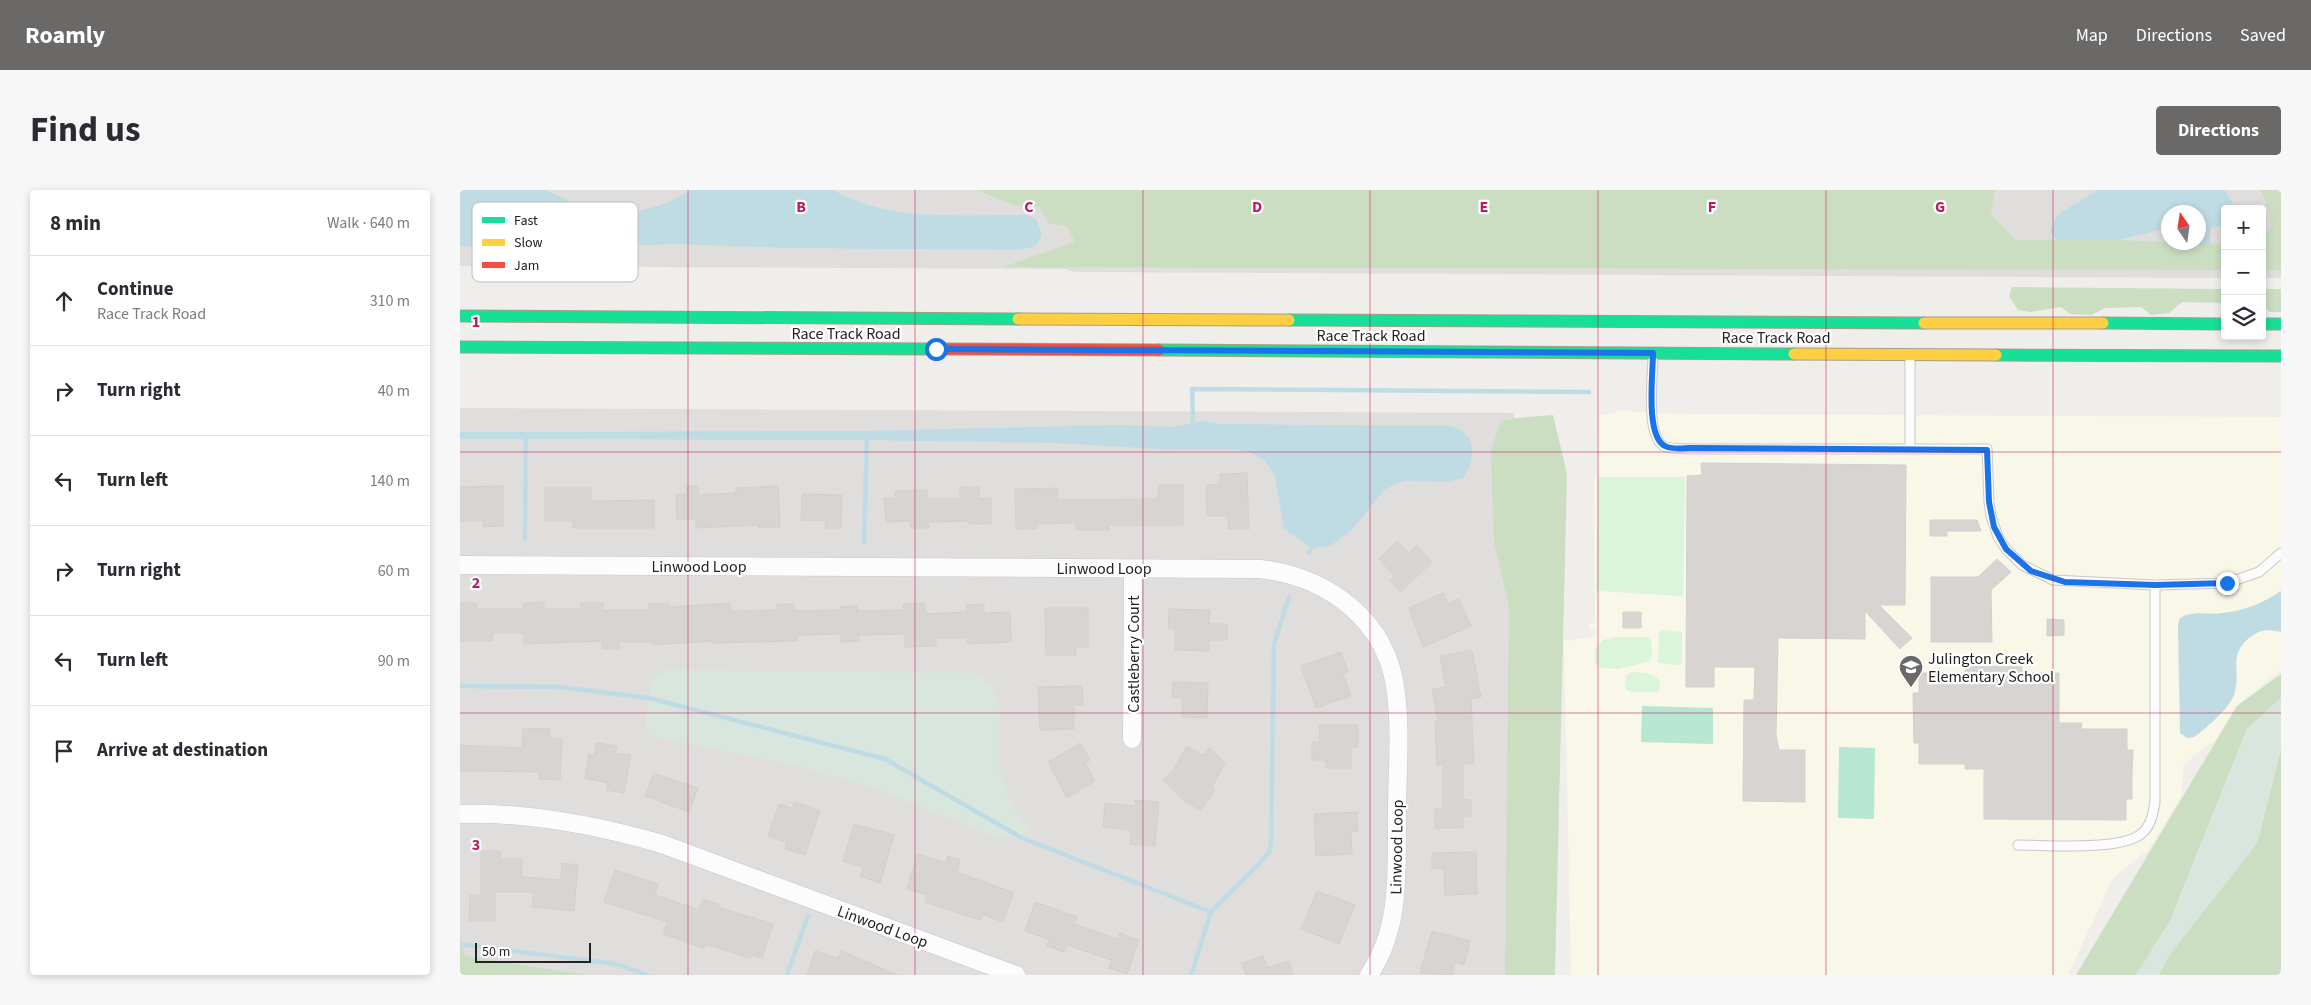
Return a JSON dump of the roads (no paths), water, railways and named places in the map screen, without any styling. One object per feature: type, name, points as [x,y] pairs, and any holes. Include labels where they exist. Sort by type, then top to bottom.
[{"type":"main road","name":"Race Track Road","points":[[460,316],[2221,324]]},
{"type":"main road","points":[[1674,332],[1687,322]]},
{"type":"main road","points":[[1910,346],[1911,323]]},
{"type":"main road","points":[[2012,347],[2014,323]]},
{"type":"main road","points":[[2266,324],[2281,324]]},
{"type":"main road","points":[[1653,353],[1662,342]]},
{"type":"main road","name":"Race Track Road","points":[[460,347],[1653,353],[1910,346],[2012,347],[2281,356]]},
{"type":"street","name":"Linwood Loop","points":[[460,565],[1260,569],[1304,578],[1331,592],[1360,616],[1374,632],[1389,664],[1396,692],[1396,901],[1386,943],[1369,975]]},
{"type":"street","name":"Castleberry Court","points":[[1132,739],[1133,569]]},
{"type":"street","name":"Linwood Loop","points":[[460,814],[524,816],[578,823],[620,832],[671,848],[1016,975]]},
{"type":"lane","points":[[1910,346],[1910,449]]},
{"type":"lane","points":[[1653,353],[1653,424],[1659,442],[1665,446],[1691,448],[1987,450],[1989,502],[1994,527],[2006,549],[2031,571],[2065,582],[2155,585],[2227,583],[2259,572],[2281,553]]},
{"type":"lane","points":[[2018,845],[2113,844],[2133,839],[2148,826],[2155,802],[2155,585]]},
{"type":"water","points":[[460,190],[546,190],[575,202],[472,202],[472,246],[460,246]]},
{"type":"water","points":[[691,190],[833,190],[855,201],[878,208],[902,212],[952,215],[1026,215],[1036,219],[1042,235],[1036,246],[1019,250],[787,248],[677,244],[638,245],[638,212],[667,203]]},
{"type":"water","points":[[2098,190],[2225,190],[2234,205],[2221,205],[2221,226],[2210,228],[2210,244],[2206,244],[2206,205],[2161,205],[2161,229],[2118,240],[2057,240],[2050,232],[2057,215]]},
{"type":"water","points":[[1203,421],[1222,424],[1452,426],[1466,435],[1470,441],[1472,455],[1464,478],[1445,482],[1405,481],[1395,484],[1384,490],[1352,530],[1330,546],[1311,548],[1284,529],[1275,476],[1265,461],[1250,452],[1237,450],[1176,450],[1055,443],[864,440],[460,439],[460,432],[863,431],[1117,425],[1173,427]]},
{"type":"water","points":[[2281,591],[2281,632],[2261,631],[2253,635],[2242,645],[2238,651],[2237,679],[2232,700],[2217,718],[2204,729],[2194,737],[2187,738],[2180,733],[2178,625],[2180,618],[2195,613],[2230,612],[2246,608],[2260,603]]},
{"type":"waterway","points":[[1193,422],[1192,389],[1589,392]]},
{"type":"waterway","points":[[525,539],[526,435]]},
{"type":"waterway","points":[[864,542],[867,435]]},
{"type":"waterway","points":[[1309,553],[1311,548]]},
{"type":"waterway","points":[[1191,975],[1211,912],[1269,853],[1271,844],[1274,644],[1289,597]]},
{"type":"waterway","points":[[460,686],[558,687],[649,698],[885,759],[1022,838],[1211,912]]},
{"type":"waterway","points":[[787,975],[808,916]]},
{"type":"waterway","points":[[460,944],[616,964],[647,975]]},
{"type":"place","name":"Julington Creek Elementary School","points":[[1911,688]]}]
